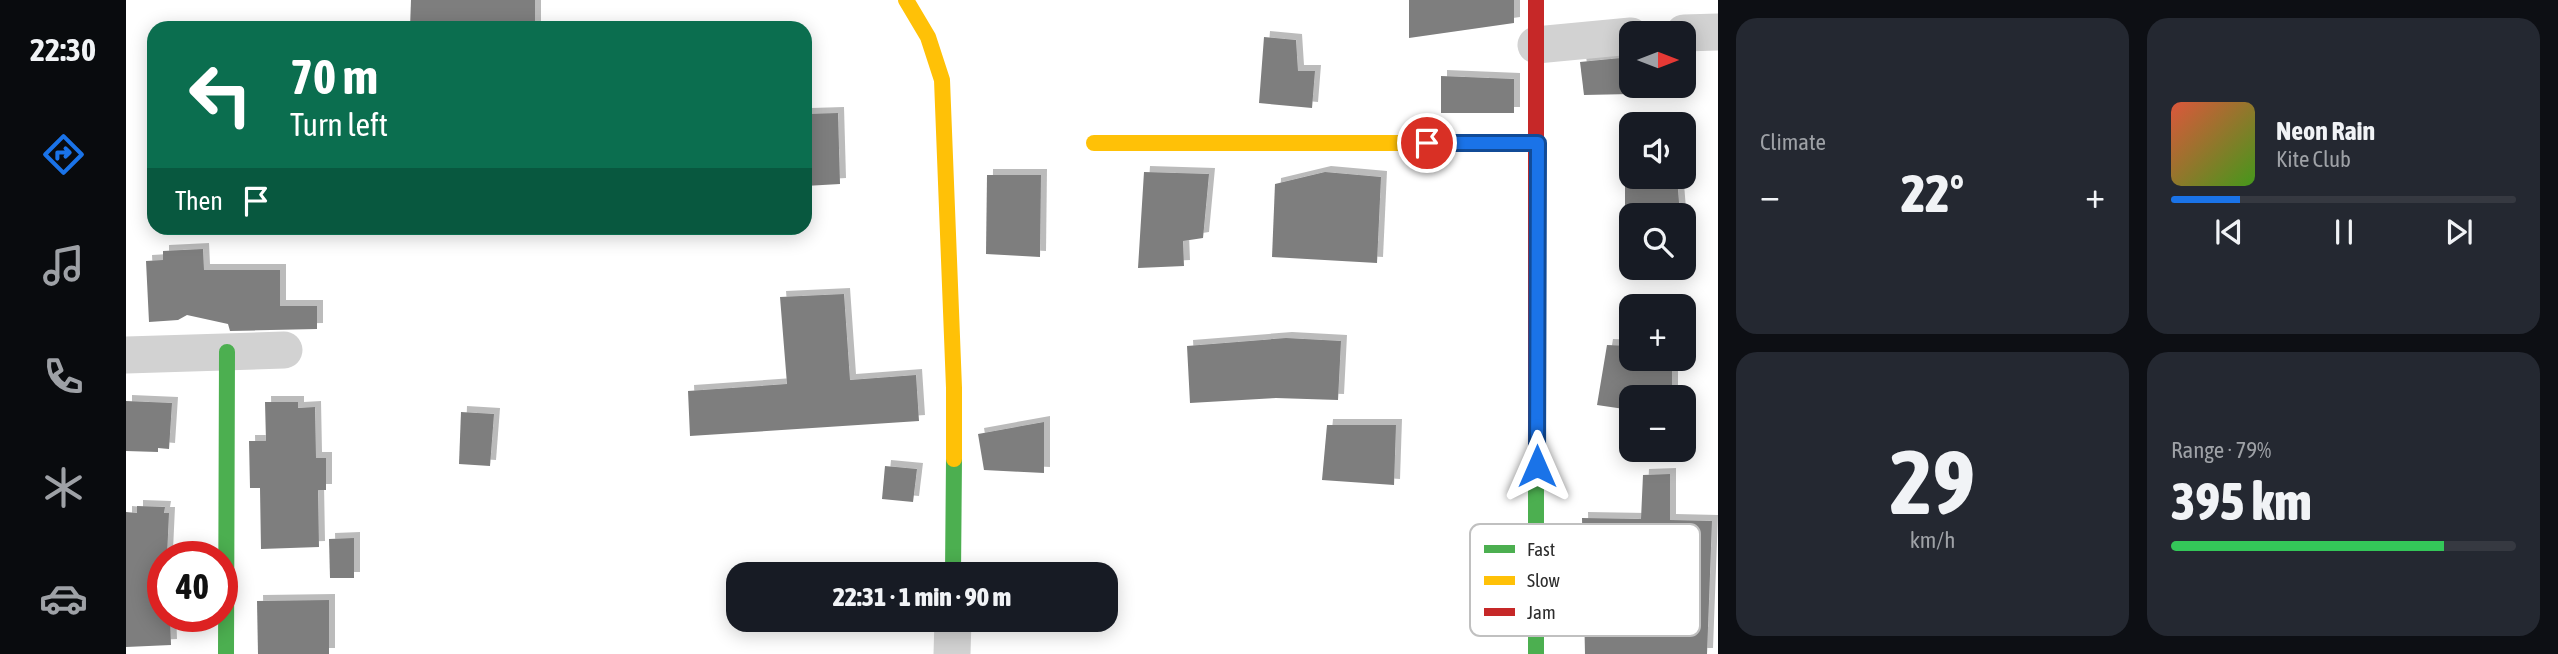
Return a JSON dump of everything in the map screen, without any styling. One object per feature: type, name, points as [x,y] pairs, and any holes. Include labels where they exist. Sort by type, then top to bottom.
[{"type":"street","points":[[906,0],[928,37],[942,80],[954,388],[953,562]]},
{"type":"street","points":[[1536,0],[1537,524]]},
{"type":"street","points":[[1696,33],[1718,32]]},
{"type":"street","points":[[1536,45],[1619,37]]},
{"type":"street","points":[[1094,143],[1538,143]]},
{"type":"street","points":[[126,355],[284,351]]},
{"type":"street","points":[[226,654],[227,352]]},
{"type":"street","points":[[952,654],[953,632]]},
{"type":"street","points":[[1536,636],[1536,654]]},
{"type":"building","points":[[411,0],[535,0],[535,21],[410,21]]},
{"type":"building","points":[[1409,0],[1514,0],[1514,23],[1409,38]]},
{"type":"building","points":[[1264,37],[1296,40],[1298,71],[1315,71],[1312,108],[1259,103]]},
{"type":"building","points":[[1619,58],[1619,94],[1584,95],[1580,62]]},
{"type":"building","points":[[1441,76],[1514,79],[1514,113],[1441,113]]},
{"type":"building","points":[[838,113],[840,184],[812,186],[812,114]]},
{"type":"building","points":[[1144,172],[1209,174],[1203,238],[1183,241],[1184,266],[1138,268]]},
{"type":"building","points":[[1325,172],[1381,177],[1377,263],[1272,257],[1275,184]]},
{"type":"building","points":[[987,175],[1041,175],[1040,257],[986,254]]},
{"type":"building","points":[[1625,189],[1678,189],[1679,203],[1625,203]]},
{"type":"building","points":[[203,249],[204,270],[280,270],[280,306],[317,306],[317,329],[230,331],[228,324],[187,315],[178,320],[149,322],[146,261],[163,260],[163,251]]},
{"type":"building","points":[[844,294],[850,380],[916,375],[919,421],[690,436],[688,391],[787,384],[780,297]]},
{"type":"building","points":[[1286,338],[1341,341],[1338,400],[1276,398],[1190,403],[1187,346]]},
{"type":"building","points":[[1607,345],[1619,346],[1619,371],[1672,371],[1672,385],[1619,385],[1619,408],[1597,405]]},
{"type":"building","points":[[126,401],[172,403],[169,449],[158,448],[158,452],[126,451]]},
{"type":"building","points":[[265,402],[298,402],[298,408],[315,407],[316,458],[326,458],[326,490],[318,490],[319,547],[261,549],[260,488],[250,488],[249,441],[266,441]]},
{"type":"building","points":[[461,412],[494,414],[490,466],[459,464]]},
{"type":"building","points":[[1044,422],[1044,473],[984,470],[978,434]]},
{"type":"building","points":[[1327,425],[1396,425],[1394,485],[1322,480]]},
{"type":"building","points":[[885,466],[917,469],[913,502],[882,499]]},
{"type":"building","points":[[1670,474],[1670,520],[1712,521],[1707,654],[1585,654],[1585,636],[1700,636],[1700,524],[1582,524],[1582,518],[1641,519],[1643,475]]},
{"type":"building","points":[[137,506],[165,507],[164,513],[169,513],[168,541],[147,541],[147,632],[171,632],[171,645],[126,647],[126,512],[137,513]]},
{"type":"building","points":[[354,538],[354,578],[330,578],[329,539]]},
{"type":"building","points":[[329,600],[329,654],[258,654],[257,601]]},
{"type":"traffic: fast","points":[[226,654],[227,352]]},
{"type":"traffic: fast","points":[[953,562],[954,459]]},
{"type":"traffic: fast","points":[[1536,470],[1536,524]]},
{"type":"traffic: fast","points":[[1536,636],[1536,654]]},
{"type":"traffic: slow","points":[[906,0],[928,37],[942,80],[954,388],[954,459]]},
{"type":"traffic: slow","points":[[1094,143],[1538,143]]},
{"type":"traffic: jam","points":[[1536,0],[1536,470]]},
{"type":"route","points":[[1427,143],[1538,143],[1537,466]]}]
